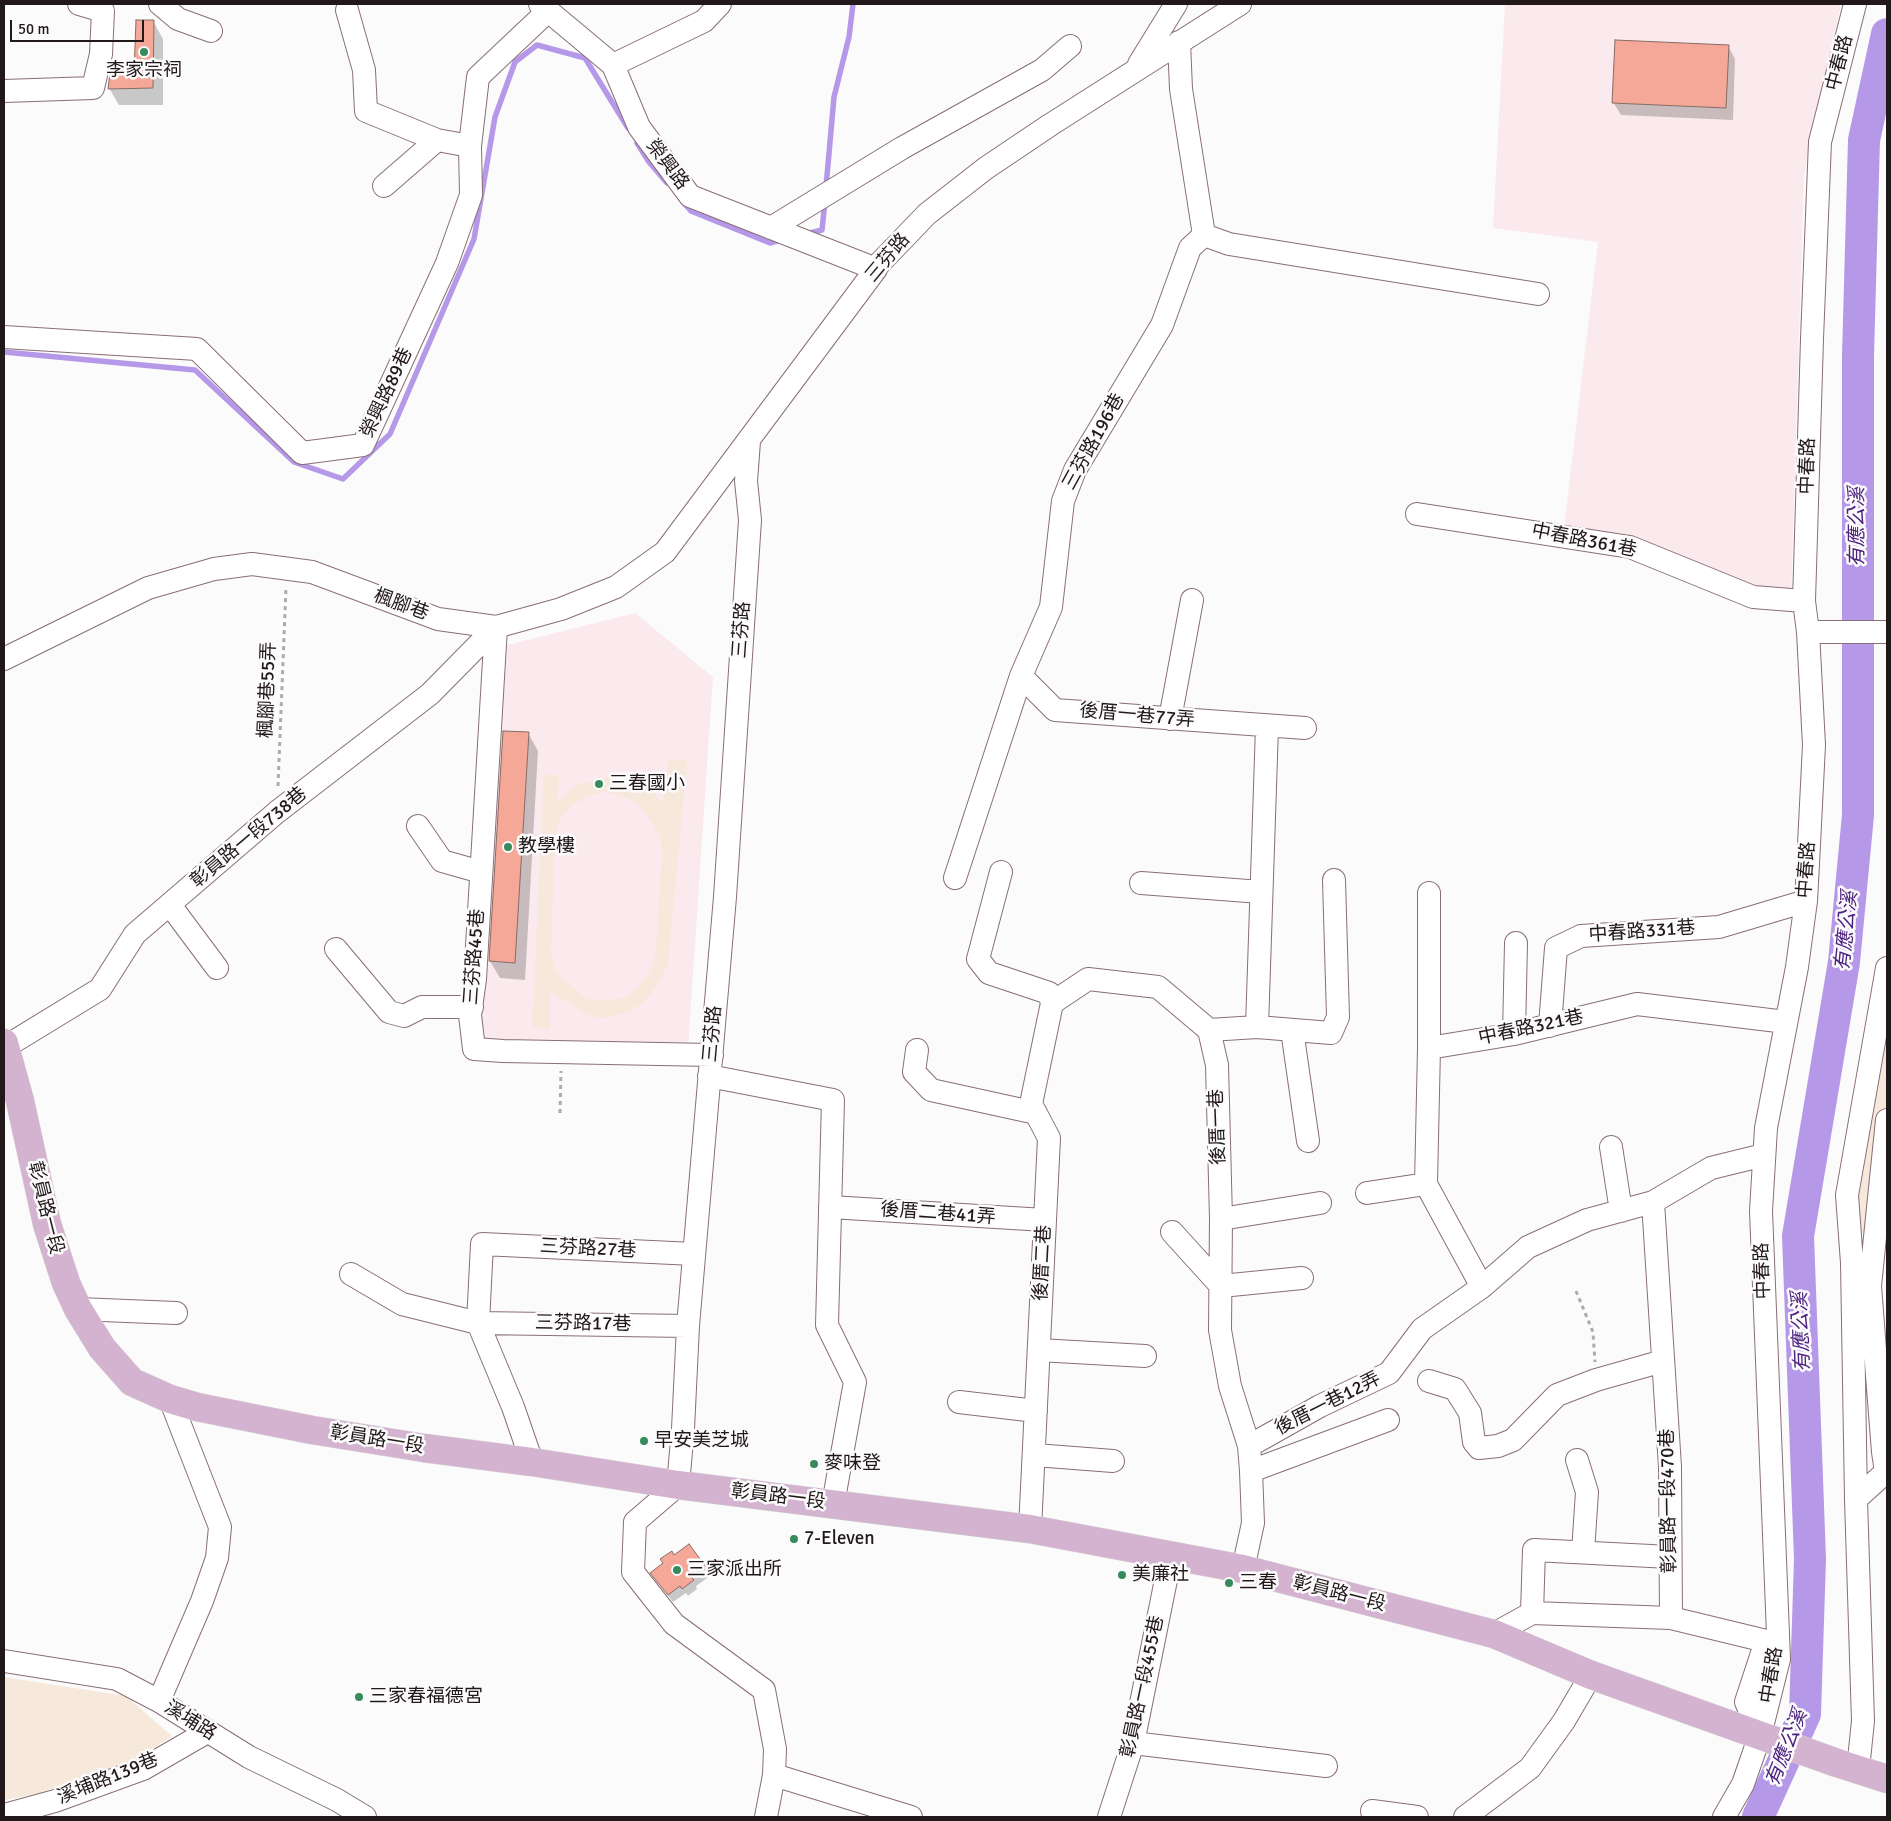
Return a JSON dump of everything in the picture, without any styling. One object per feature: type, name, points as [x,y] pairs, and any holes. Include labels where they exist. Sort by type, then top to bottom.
[{"type":"main road","name":"彰員路一段","points":[[5,1045],[20,1101],[46,1224],[66,1283],[78,1309],[102,1348],[132,1382],[170,1399],[197,1407],[312,1430],[424,1448],[532,1462],[678,1485],[1030,1529],[1243,1569],[1494,1634],[1591,1675],[1848,1766]]},
{"type":"main road","points":[[1848,1766],[1887,1779]]},
{"type":"street","points":[[4,91],[93,88],[101,54],[107,8],[79,4]]},
{"type":"street","points":[[160,4],[178,19],[211,31]]},
{"type":"street","points":[[613,65],[704,21],[720,4]]},
{"type":"street","points":[[1136,69],[1176,4]]},
{"type":"street","name":"三芬路","points":[[678,1485],[688,1326],[725,897],[750,520],[746,481],[749,442],[876,267],[927,214],[964,185],[1050,125],[1240,4]]},
{"type":"street","name":"中春路","points":[[1724,1817],[1743,1784],[1765,1737],[1779,1659],[1761,1211],[1766,1128],[1798,967],[1806,901],[1814,745],[1808,632],[1804,601],[1811,349],[1820,142],[1855,4]]},
{"type":"street","name":"榮興路","points":[[544,7],[613,65],[639,127],[690,196],[876,269]]},
{"type":"street","name":"榮興路89巷","points":[[4,337],[197,349],[302,453],[363,444],[447,263],[471,195],[470,146],[478,77],[544,7]]},
{"type":"street","points":[[347,10],[364,70],[366,111],[437,140],[470,146]]},
{"type":"street","points":[[1179,42],[1181,90],[1204,235],[1229,244],[1538,294]]},
{"type":"street","points":[[770,228],[902,148],[1042,70],[1070,46]]},
{"type":"street","points":[[384,186],[437,140]]},
{"type":"street","name":"三芬路196巷","points":[[955,878],[1021,676],[1051,606],[1063,501],[1075,470],[1162,325],[1190,248],[1204,235]]},
{"type":"street","name":"楓腳巷","points":[[4,659],[148,588],[214,570],[252,564],[312,572],[438,619],[496,627],[561,609],[616,587],[665,552],[749,442]]},
{"type":"street","name":"中春路361巷","points":[[1418,514],[1630,546],[1753,597],[1804,601]]},
{"type":"street","points":[[1170,719],[1192,600]]},
{"type":"street","name":"彰員路一段738巷","points":[[5,1045],[100,989],[135,934],[277,812],[430,694],[496,627]]},
{"type":"street","name":"三芬路45巷","points":[[496,627],[475,979],[470,1015],[474,1049],[562,1052],[710,1066],[833,1100],[830,1207]]},
{"type":"street","points":[[1808,632],[1887,632]]},
{"type":"street","name":"後厝一巷77弄","points":[[1021,676],[1055,710],[1267,727],[1305,728]]},
{"type":"street","points":[[1257,1027],[1267,727]]},
{"type":"street","points":[[418,826],[442,861],[481,872]]},
{"type":"street","points":[[1001,872],[978,959],[989,973],[1049,993],[1052,1003],[1088,980],[1158,987],[1209,1030],[1257,1027],[1331,1033],[1338,1018],[1334,880]]},
{"type":"street","points":[[1141,883],[1261,892]]},
{"type":"street","points":[[1429,893],[1429,1048],[1426,1184],[1482,1288]]},
{"type":"street","name":"中春路331巷","points":[[1550,1026],[1556,948],[1581,936],[1719,927],[1806,901]]},
{"type":"street","points":[[170,905],[217,968]]},
{"type":"street","points":[[1514,1034],[1516,943]]},
{"type":"street","points":[[336,949],[389,1012],[404,1016],[422,1007],[472,1007]]},
{"type":"street","points":[[1848,1766],[1863,1721],[1855,1458],[1852,1263],[1847,1195],[1887,968]]},
{"type":"street","name":"後厝二巷","points":[[1030,1529],[1049,1138],[1031,1104],[1052,1003]]},
{"type":"street","name":"中春路321巷","points":[[1429,1048],[1514,1034],[1637,1004],[1786,1022]]},
{"type":"street","name":"後厝一巷","points":[[1209,1030],[1217,1065],[1221,1219],[1220,1330],[1230,1386],[1249,1446],[1251,1472],[1253,1523],[1243,1569]]},
{"type":"street","points":[[1292,1030],[1308,1140]]},
{"type":"street","points":[[917,1050],[914,1072],[931,1090],[1036,1113]]},
{"type":"street","points":[[1856,1499],[1884,1478],[1886,1472],[1880,1313],[1870,1286],[1881,1228],[1887,1120]]},
{"type":"street","points":[[1611,1147],[1621,1211]]},
{"type":"street","name":"後厝一巷12弄","points":[[1249,1446],[1320,1406],[1388,1372],[1422,1329],[1482,1288],[1528,1247],[1587,1220],[1653,1202],[1711,1168],[1764,1156]]},
{"type":"street","points":[[1367,1193],[1426,1184]]},
{"type":"street","name":"彰員路一段470巷","points":[[1653,1202],[1670,1468],[1671,1618]]},
{"type":"street","points":[[1221,1219],[1320,1203]]},
{"type":"street","points":[[830,1207],[827,1325],[855,1382],[834,1504]]},
{"type":"street","name":"後厝二巷41弄","points":[[830,1207],[1045,1220]]},
{"type":"street","points":[[1172,1232],[1221,1286],[1302,1278]]},
{"type":"street","name":"三芬路27巷","points":[[478,1323],[482,1244],[694,1254]]},
{"type":"street","name":"三芬路17巷","points":[[351,1274],[402,1304],[478,1323],[688,1326]]},
{"type":"street","points":[[78,1309],[176,1313]]},
{"type":"street","points":[[478,1323],[513,1407],[532,1462]]},
{"type":"street","points":[[1039,1350],[1145,1356]]},
{"type":"street","points":[[1429,1381],[1455,1389],[1470,1413],[1474,1442],[1479,1448],[1498,1446],[1513,1440],[1558,1395],[1596,1380],[1663,1361]]},
{"type":"street","points":[[159,1702],[202,1601],[217,1558],[220,1527],[170,1399]]},
{"type":"street","points":[[959,1402],[1036,1411]]},
{"type":"street","points":[[1251,1472],[1388,1420]]},
{"type":"street","points":[[1035,1455],[1114,1461]]},
{"type":"street","points":[[1855,1458],[1884,1478]]},
{"type":"street","points":[[1577,1460],[1587,1492],[1583,1552]]},
{"type":"street","points":[[678,1485],[635,1522],[633,1572],[674,1624],[764,1690],[775,1749],[774,1775],[766,1817]]},
{"type":"street","points":[[1532,1613],[1534,1550],[1670,1557]]},
{"type":"street","name":"彰員路一段455巷","points":[[1110,1817],[1133,1743],[1171,1555]]},
{"type":"street","points":[[1494,1634],[1532,1613],[1671,1618],[1766,1641],[1746,1702],[1765,1737]]},
{"type":"street","name":"溪埔路","points":[[4,1661],[117,1680],[159,1702],[249,1756],[337,1800],[365,1817]]},
{"type":"street","points":[[1465,1817],[1530,1768],[1564,1721],[1591,1675]]},
{"type":"street","name":"溪埔路139巷","points":[[4,1815],[55,1801],[143,1769],[207,1732]]},
{"type":"street","points":[[1133,1743],[1326,1766]]},
{"type":"street","points":[[774,1775],[912,1817]]},
{"type":"street","points":[[1372,1811],[1417,1817]]},
{"type":"path","name":"楓腳巷55弄","points":[[277,812],[287,570]]},
{"type":"path","points":[[560,1113],[562,1052]]},
{"type":"path","points":[[1576,1291],[1593,1332],[1596,1380]]},
{"type":"shaded area","points":[[1505,4],[1841,4],[1804,175],[1791,600],[1563,536],[1598,242],[1493,228]]},
{"type":"shaded area","name":"三春國小","points":[[635,613],[713,677],[688,1048],[476,1039],[499,647]]},
{"type":"shaded area","points":[[668,760],[687,761],[668,965],[650,995],[640,1005],[627,1012],[610,1017],[601,1018],[587,1015],[550,991],[550,1029],[532,1028],[544,775],[559,775],[557,804],[569,791],[581,784],[614,776],[637,779],[647,785],[663,804]],"holes":[[[604,792],[617,794],[632,800],[643,810],[660,838],[662,852],[655,960],[647,976],[625,998],[604,1001],[591,999],[581,994],[561,977],[555,968],[551,953],[555,834],[560,819],[571,806],[586,797]]]},
{"type":"shaded area","points":[[1887,1017],[1887,1120],[1874,1232],[1855,1234],[1855,1195]]},
{"type":"shaded area","points":[[4,1677],[126,1696],[172,1736],[133,1761],[36,1794],[4,1800]]},
{"type":"building","name":"李家宗祠","points":[[136,20],[154,20],[153,88],[108,89],[110,73],[134,73]]},
{"type":"building","points":[[1615,40],[1729,45],[1726,108],[1612,103]]},
{"type":"building","name":"教學樓","points":[[503,731],[529,732],[515,963],[489,961]]},
{"type":"building","name":"三家派出所","points":[[689,1544],[706,1567],[691,1577],[694,1580],[682,1589],[680,1586],[668,1595],[650,1573],[663,1563],[660,1559],[672,1551],[674,1555]]},
{"type":"waterway","points":[[826,187],[834,97],[849,37],[853,4]]},
{"type":"waterway","name":"有應公溪","points":[[1758,1817],[1805,1714],[1810,1559],[1798,1236],[1844,962],[1858,815],[1858,355],[1864,140],[1887,34]]},
{"type":"waterway","points":[[4,352],[195,370],[294,462],[343,479],[390,434],[474,239],[495,117],[515,62],[537,45],[585,58],[628,128]]},
{"type":"waterway","points":[[637,143],[649,162],[667,183]]},
{"type":"waterway","points":[[806,234],[822,230],[825,201]]},
{"type":"waterway","points":[[683,202],[691,211],[770,243],[780,240]]},
{"type":"place","name":"李家宗祠","points":[[144,52]]},
{"type":"place","name":"三春國小","points":[[599,784]]},
{"type":"place","name":"教學樓","points":[[508,847]]},
{"type":"place","name":"早安美芝城","points":[[644,1441]]},
{"type":"place","name":"麥味登","points":[[814,1464]]},
{"type":"place","name":"7-Eleven","points":[[794,1539]]},
{"type":"place","name":"三家派出所","points":[[677,1570]]},
{"type":"place","name":"美廉社","points":[[1122,1575]]},
{"type":"place","name":"三春","points":[[1229,1583]]},
{"type":"place","name":"三家春福德宮","points":[[359,1697]]}]
